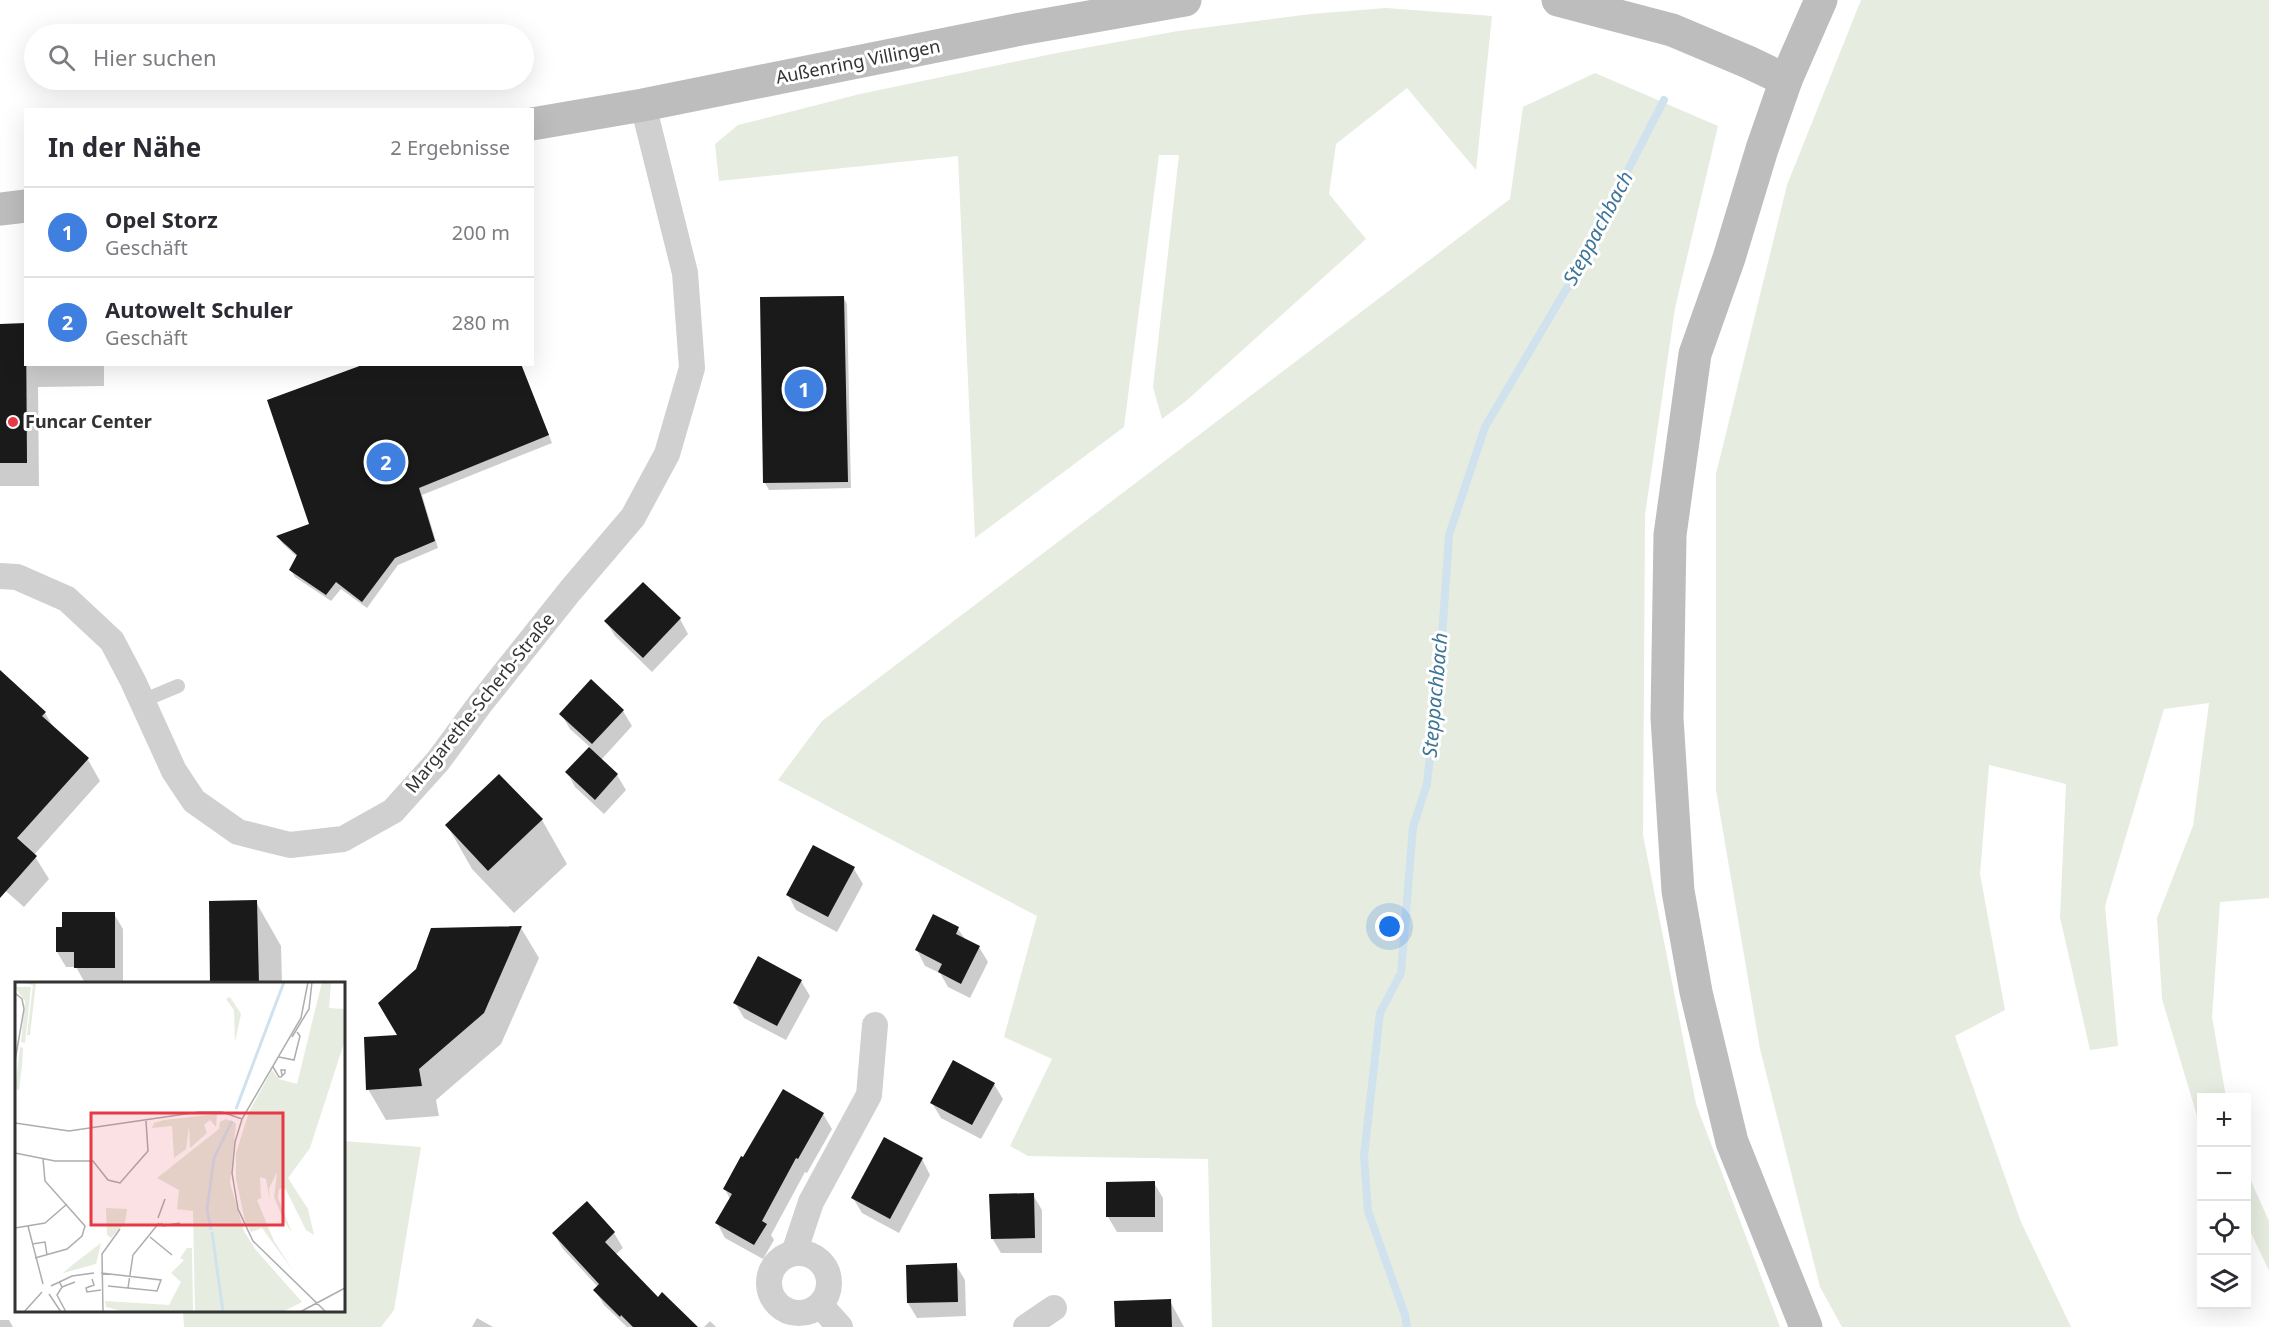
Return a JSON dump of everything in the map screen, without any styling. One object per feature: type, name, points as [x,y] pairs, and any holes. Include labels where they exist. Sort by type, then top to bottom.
[{"type":"street","name":"Außenring Villingen","points":[[534,124],[643,105],[1021,29],[1185,0]]},
{"type":"street","points":[[1558,0],[1672,30],[1786,80]]},
{"type":"street","points":[[1806,1327],[1732,1142],[1696,992],[1678,891],[1667,718],[1670,536],[1695,354],[1729,258],[1762,149],[1786,80],[1821,0]]},
{"type":"street","name":"Margarethe-Scherb-Straße","points":[[0,576],[17,577],[67,599],[112,641],[174,771],[194,801],[238,832],[290,845],[343,839],[393,811],[438,761],[570,591],[633,517],[667,454],[692,368],[685,273],[643,105]]},
{"type":"street","points":[[0,209],[24,206]]},
{"type":"street","points":[[794,1252],[812,1202],[869,1095],[875,1025]]},
{"type":"street","points":[[806,1315],[829,1288],[826,1269],[813,1256],[804,1252],[794,1252],[776,1262],[771,1271],[768,1281],[774,1300],[781,1307],[840,1327]]},
{"type":"street","points":[[1026,1327],[1054,1308]]},
{"type":"lane","points":[[142,701],[178,686]]},
{"type":"shaded area","points":[[1861,0],[2269,0],[2269,898],[2220,902],[2212,1017],[2225,1093],[2197,1093],[2197,1116],[2162,999],[2157,918],[2193,826],[2209,703],[2164,709],[2105,906],[2118,1046],[2090,1050],[2060,917],[2066,784],[1989,765],[1980,874],[2005,1010],[1955,1036],[2021,1222],[2071,1327],[1842,1327],[1820,1287],[1760,1049],[1716,790],[1716,474],[1787,185]]},
{"type":"shaded area","points":[[1386,8],[1492,16],[1476,170],[1407,88],[1336,144],[1329,194],[1366,239],[1186,401],[1162,419],[1153,387],[1179,155],[1159,155],[1124,427],[975,538],[958,156],[719,181],[715,144],[738,125],[860,94],[1057,53],[1178,31],[1311,14]]},
{"type":"shaded area","points":[[1595,73],[1718,126],[1675,308],[1645,515],[1643,835],[1696,1104],[1780,1327],[1212,1327],[1208,1159],[1028,1156],[1010,1146],[1052,1059],[1004,1037],[1037,916],[778,780],[822,721],[1510,199],[1523,107]]},
{"type":"shaded area","points":[[345,1141],[421,1147],[394,1310],[381,1327],[184,1327],[183,1312],[345,1312]]},
{"type":"shaded area","points":[[2251,1181],[2269,1221],[2269,1271],[2251,1233]]},
{"type":"building","points":[[844,296],[848,482],[763,483],[760,297]]},
{"type":"building","name":"Funcar Center","points":[[24,323],[27,463],[0,463],[0,324]]},
{"type":"building","points":[[360,366],[522,366],[549,435],[419,488],[435,541],[395,558],[362,602],[336,582],[326,595],[289,570],[297,555],[276,536],[309,524],[267,400]]},
{"type":"building","points":[[643,582],[681,618],[643,658],[604,621]]},
{"type":"building","points":[[0,670],[46,712],[42,716],[89,758],[17,838],[37,856],[0,898]]},
{"type":"building","points":[[591,679],[624,710],[592,744],[559,714]]},
{"type":"building","points":[[589,747],[618,774],[595,800],[565,772]]},
{"type":"building","points":[[499,774],[543,819],[488,871],[445,825]]},
{"type":"building","points":[[813,845],[855,867],[828,917],[786,895]]},
{"type":"building","points":[[257,900],[259,982],[210,982],[209,901]]},
{"type":"building","points":[[62,912],[115,912],[115,968],[74,968],[74,952],[56,952],[56,927],[62,927]]},
{"type":"building","points":[[933,914],[959,927],[956,934],[980,946],[961,984],[938,972],[942,964],[915,950]]},
{"type":"building","points":[[522,926],[484,1013],[419,1069],[422,1086],[366,1090],[364,1037],[397,1035],[378,1003],[416,969],[431,928]]},
{"type":"building","points":[[758,956],[802,980],[777,1026],[733,1003]]},
{"type":"building","points":[[953,1060],[995,1083],[972,1125],[930,1103]]},
{"type":"building","points":[[783,1089],[824,1113],[798,1159],[796,1158],[762,1221],[767,1224],[754,1245],[715,1223],[732,1194],[723,1189]]},
{"type":"building","points":[[884,1137],[923,1158],[890,1219],[851,1198]]},
{"type":"building","points":[[1155,1181],[1155,1217],[1106,1217],[1106,1182]]},
{"type":"building","points":[[1034,1193],[1035,1238],[991,1239],[989,1194]]},
{"type":"building","points":[[587,1201],[615,1232],[605,1242],[658,1297],[662,1292],[698,1327],[633,1327],[593,1290],[599,1284],[552,1233]]},
{"type":"building","points":[[957,1263],[958,1302],[907,1303],[906,1265]]},
{"type":"building","points":[[1171,1299],[1172,1327],[1115,1327],[1114,1301]]},
{"type":"waterway","name":"Steppachbach","points":[[1407,1327],[1405,1315],[1368,1211],[1364,1156],[1380,1013],[1401,973],[1413,827],[1427,784],[1441,652],[1449,535],[1485,427],[1571,281],[1664,100]]},
{"type":"place","name":"Opel Storz","points":[[804,389]]},
{"type":"place","name":"Funcar Center","points":[[13,422]]},
{"type":"place","name":"Autowelt Schuler","points":[[386,462]]}]
